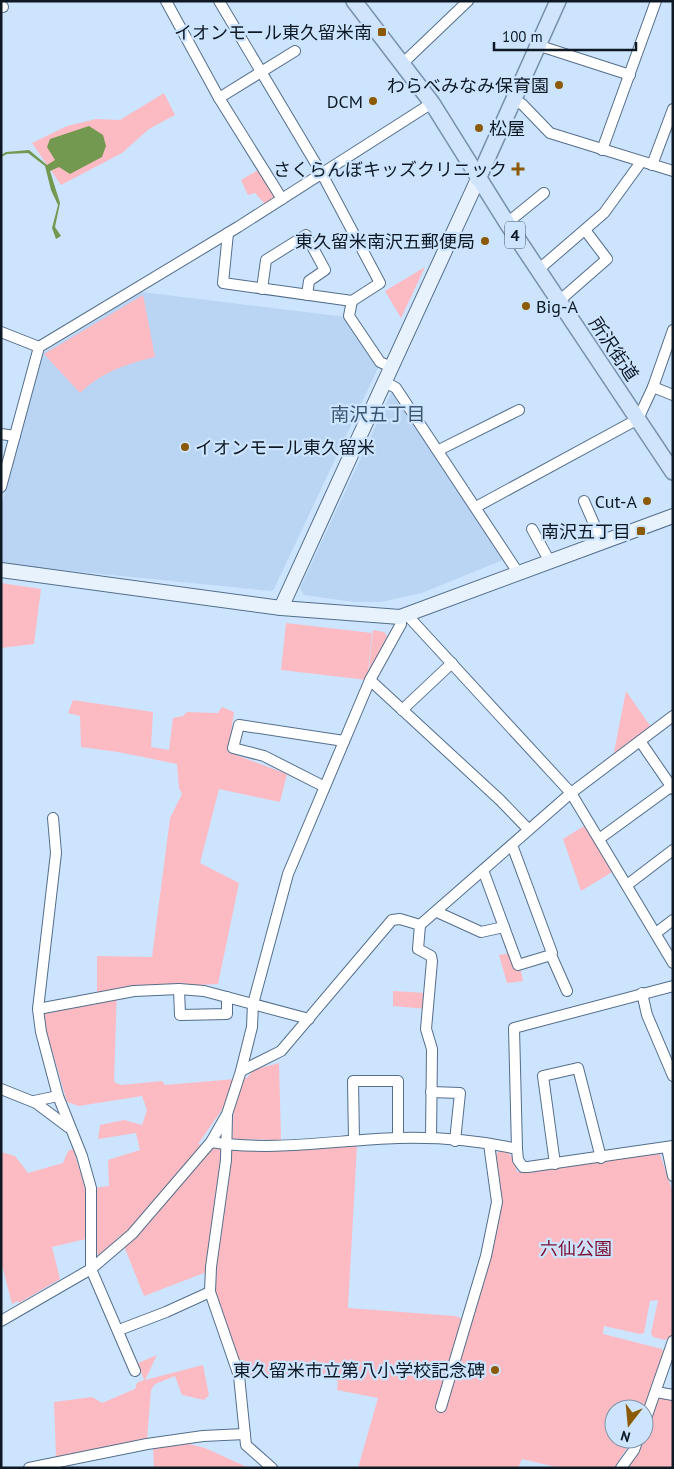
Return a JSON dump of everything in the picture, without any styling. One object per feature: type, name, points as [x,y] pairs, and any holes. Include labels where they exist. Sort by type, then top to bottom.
[{"type":"main road","name":"所沢街道","points":[[354,1],[432,103],[507,223],[673,472]]},
{"type":"main road","points":[[478,178],[558,1]]},
{"type":"street","points":[[166,1],[218,98],[282,199]]},
{"type":"street","points":[[219,1],[322,174],[380,282],[352,301],[222,284],[228,233]]},
{"type":"street","points":[[402,64],[468,1]]},
{"type":"street","points":[[602,150],[656,1]]},
{"type":"street","points":[[538,45],[630,75]]},
{"type":"street","points":[[218,98],[295,51]]},
{"type":"street","points":[[512,101],[522,104],[550,133],[673,171]]},
{"type":"street","points":[[1,486],[39,347],[228,233],[432,103]]},
{"type":"street","points":[[652,165],[673,109]]},
{"type":"street","points":[[538,270],[604,213],[641,162]]},
{"type":"street","points":[[280,608],[478,178]]},
{"type":"street","points":[[507,223],[544,193]]},
{"type":"street","points":[[559,300],[607,259],[585,230]]},
{"type":"street","points":[[262,289],[266,260],[306,235],[325,270],[309,280],[307,295]]},
{"type":"street","points":[[352,301],[349,316],[380,362],[392,367]]},
{"type":"street","points":[[476,507],[638,419],[653,387],[673,330]]},
{"type":"street","points":[[1,332],[39,347]]},
{"type":"street","points":[[385,382],[396,388],[439,450],[519,574]]},
{"type":"street","points":[[653,387],[673,394]]},
{"type":"street","points":[[439,450],[519,410]]},
{"type":"street","points":[[1,434],[15,436]]},
{"type":"street","points":[[584,501],[602,542]]},
{"type":"street","points":[[1,570],[280,608],[404,616],[673,516]]},
{"type":"street","points":[[532,529],[550,562]]},
{"type":"street","points":[[404,616],[452,663],[571,792],[673,962]]},
{"type":"street","points":[[1,1321],[91,1269],[132,1234],[210,1142],[227,1114],[242,1071],[252,1027],[253,1004],[285,881],[323,786],[370,680],[404,616]]},
{"type":"street","points":[[402,710],[452,663]]},
{"type":"street","points":[[370,680],[500,800],[528,829]]},
{"type":"street","points":[[242,1071],[281,1051],[392,920],[400,919],[420,924],[437,912],[571,792],[673,716]]},
{"type":"street","points":[[323,786],[264,756],[233,748],[239,725],[344,741]]},
{"type":"street","points":[[599,839],[672,787],[640,741]]},
{"type":"street","points":[[53,818],[56,853],[38,1010],[41,1032],[58,1096],[69,1128],[82,1156],[91,1188],[91,1269],[136,1372]]},
{"type":"street","points":[[512,845],[552,953],[551,955],[567,991]]},
{"type":"street","points":[[627,886],[673,850]]},
{"type":"street","points":[[483,870],[518,965],[551,955]]},
{"type":"street","points":[[437,912],[482,932],[504,927]]},
{"type":"street","points":[[656,933],[673,920]]},
{"type":"street","points":[[420,924],[418,949],[430,956],[432,961],[426,1029],[432,1049],[430,1138]]},
{"type":"street","points":[[673,986],[514,1028],[517,1149],[518,1160],[523,1167],[601,1158],[670,1147],[673,1176]]},
{"type":"street","points":[[179,989],[180,1015],[227,1014],[227,997]]},
{"type":"street","points":[[38,1010],[134,991],[179,989],[204,991],[309,1019]]},
{"type":"street","points":[[642,993],[647,1016],[673,1076]]},
{"type":"street","points":[[555,1164],[543,1076],[578,1068],[601,1158]]},
{"type":"street","points":[[354,1140],[353,1081],[398,1081],[398,1138]]},
{"type":"street","points":[[1,1089],[34,1102],[69,1128]]},
{"type":"street","points":[[432,1092],[460,1093],[455,1140]]},
{"type":"street","points":[[34,1102],[58,1096]]},
{"type":"street","points":[[227,1114],[228,1145],[211,1267],[210,1292],[239,1376],[246,1445],[272,1468]]},
{"type":"street","points":[[210,1142],[228,1145],[286,1146],[354,1140],[430,1138],[517,1149]]},
{"type":"street","points":[[441,1407],[486,1256],[497,1202],[489,1144]]},
{"type":"street","points":[[119,1330],[166,1312],[210,1292]]},
{"type":"street","points":[[653,1399],[669,1346],[673,1341]]},
{"type":"street","points":[[656,1392],[673,1395]]},
{"type":"street","points":[[29,1468],[147,1444],[203,1436],[245,1434]]},
{"type":"street","points":[[621,1468],[634,1449]]},
{"type":"shaded area","points":[[89,126],[103,135],[106,146],[102,157],[70,174],[59,167],[50,171],[60,203],[55,227],[61,236],[56,239],[52,228],[58,205],[51,190],[45,166],[28,153],[7,154],[1,157],[1,155],[6,152],[29,150],[47,165],[55,160],[47,147],[50,139]]},
{"type":"shaded area","points":[[142,292],[346,317],[379,366],[274,589],[271,591],[1,564],[1,507],[43,353]]},
{"type":"shaded area","points":[[393,389],[505,559],[422,593],[381,602],[354,602],[304,595],[300,588]]},
{"type":"green space","points":[[164,93],[175,115],[149,129],[122,153],[61,185],[32,143],[67,126],[96,119],[120,120]]},
{"type":"green space","points":[[260,169],[278,198],[266,205],[255,193],[248,195],[241,180]]},
{"type":"green space","points":[[425,267],[401,318],[385,291]]},
{"type":"green space","points":[[143,295],[155,357],[106,374],[80,393],[44,354]]},
{"type":"green space","points":[[1,583],[41,589],[34,644],[1,648]]},
{"type":"green space","points":[[286,623],[372,633],[367,680],[281,670]]},
{"type":"green space","points":[[373,630],[384,632],[387,636],[368,676]]},
{"type":"green space","points":[[626,691],[653,730],[612,762]]},
{"type":"green space","name":"六仙公園","points":[[73,700],[153,712],[151,747],[169,750],[173,718],[183,716],[187,712],[218,713],[222,707],[234,712],[228,752],[287,774],[280,802],[219,789],[200,863],[239,883],[218,984],[117,989],[114,1082],[121,1085],[162,1081],[165,1085],[247,1078],[253,1070],[279,1063],[281,1140],[232,1139],[234,1107],[226,1104],[198,1144],[230,1150],[233,1147],[357,1145],[348,1308],[455,1316],[464,1319],[496,1227],[494,1155],[500,1151],[508,1152],[514,1160],[517,1172],[660,1154],[673,1193],[673,1335],[665,1340],[653,1337],[651,1333],[658,1300],[650,1301],[644,1333],[640,1334],[604,1326],[603,1334],[662,1349],[664,1352],[648,1399],[604,1399],[604,1449],[626,1449],[614,1468],[560,1468],[522,1459],[518,1468],[358,1468],[378,1398],[337,1390],[338,1381],[323,1374],[243,1375],[214,1291],[213,1275],[204,1273],[144,1296],[120,1236],[98,1257],[94,1233],[86,1236],[86,1239],[52,1247],[60,1279],[19,1303],[18,1301],[12,1304],[1,1261],[1,1152],[15,1156],[28,1173],[63,1163],[68,1151],[73,1149],[86,1189],[109,1186],[108,1160],[140,1150],[136,1133],[98,1139],[100,1125],[124,1120],[142,1125],[147,1110],[142,1096],[79,1106],[67,1102],[42,1016],[46,1012],[97,1004],[97,956],[152,957],[170,818],[182,794],[179,788],[177,764],[118,752],[81,747],[80,716],[68,713]]},
{"type":"green space","points":[[589,823],[617,869],[581,891],[563,839]]},
{"type":"green space","points":[[511,953],[520,966],[523,981],[507,983],[499,955]]},
{"type":"green space","points":[[393,991],[427,993],[427,1009],[393,1006]]},
{"type":"green space","points":[[157,1355],[145,1380],[203,1365],[209,1395],[204,1400],[182,1395],[175,1376],[155,1384],[151,1390],[147,1439],[56,1457],[54,1402],[92,1397],[102,1403],[135,1389],[137,1383],[144,1380],[138,1363]]},
{"type":"green space","points":[[664,1397],[673,1399],[673,1468],[627,1468],[640,1449],[654,1449],[654,1411],[658,1400]]},
{"type":"green space","points":[[185,1443],[205,1448],[249,1468],[154,1468],[153,1447]]},
{"type":"place","name":"イオンモール東久留米南","points":[[382,32]]},
{"type":"place","name":"わらべみなみ保育園","points":[[559,85]]},
{"type":"place","name":"DCM","points":[[373,101]]},
{"type":"place","name":"松屋","points":[[479,128]]},
{"type":"place","name":"さくらんぼキッズクリニック","points":[[518,169]]},
{"type":"place","name":"東久留米南沢五郵便局","points":[[485,241]]},
{"type":"place","name":"Big-A","points":[[526,306]]},
{"type":"place","name":"イオンモール東久留米","points":[[185,447]]},
{"type":"place","name":"Cut-A","points":[[647,501]]},
{"type":"place","name":"南沢五丁目","points":[[641,531]]},
{"type":"place","name":"東久留米市立第八小学校記念碑","points":[[495,1370]]},
{"type":"district","name":"南沢五丁目","points":[[378,414]]}]
